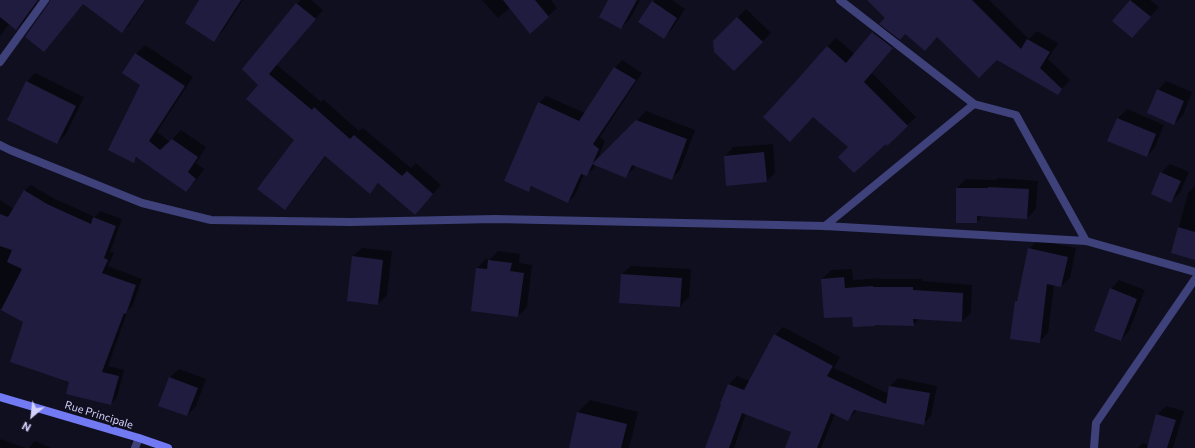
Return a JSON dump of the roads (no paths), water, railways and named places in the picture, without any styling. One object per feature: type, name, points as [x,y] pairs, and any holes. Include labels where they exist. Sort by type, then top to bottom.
[{"type":"main road","name":"Rue Principale","points":[[0,396],[168,448]]},
{"type":"street","points":[[0,62],[45,0]]},
{"type":"street","points":[[840,0],[974,104],[1016,115],[1086,241]]},
{"type":"street","points":[[825,226],[974,104]]},
{"type":"street","points":[[0,145],[142,203],[211,220],[351,222],[495,219],[825,226],[1086,241],[1195,272]]},
{"type":"street","points":[[1094,448],[1096,423],[1195,279]]},
{"type":"street","points":[[135,448],[139,438]]}]
